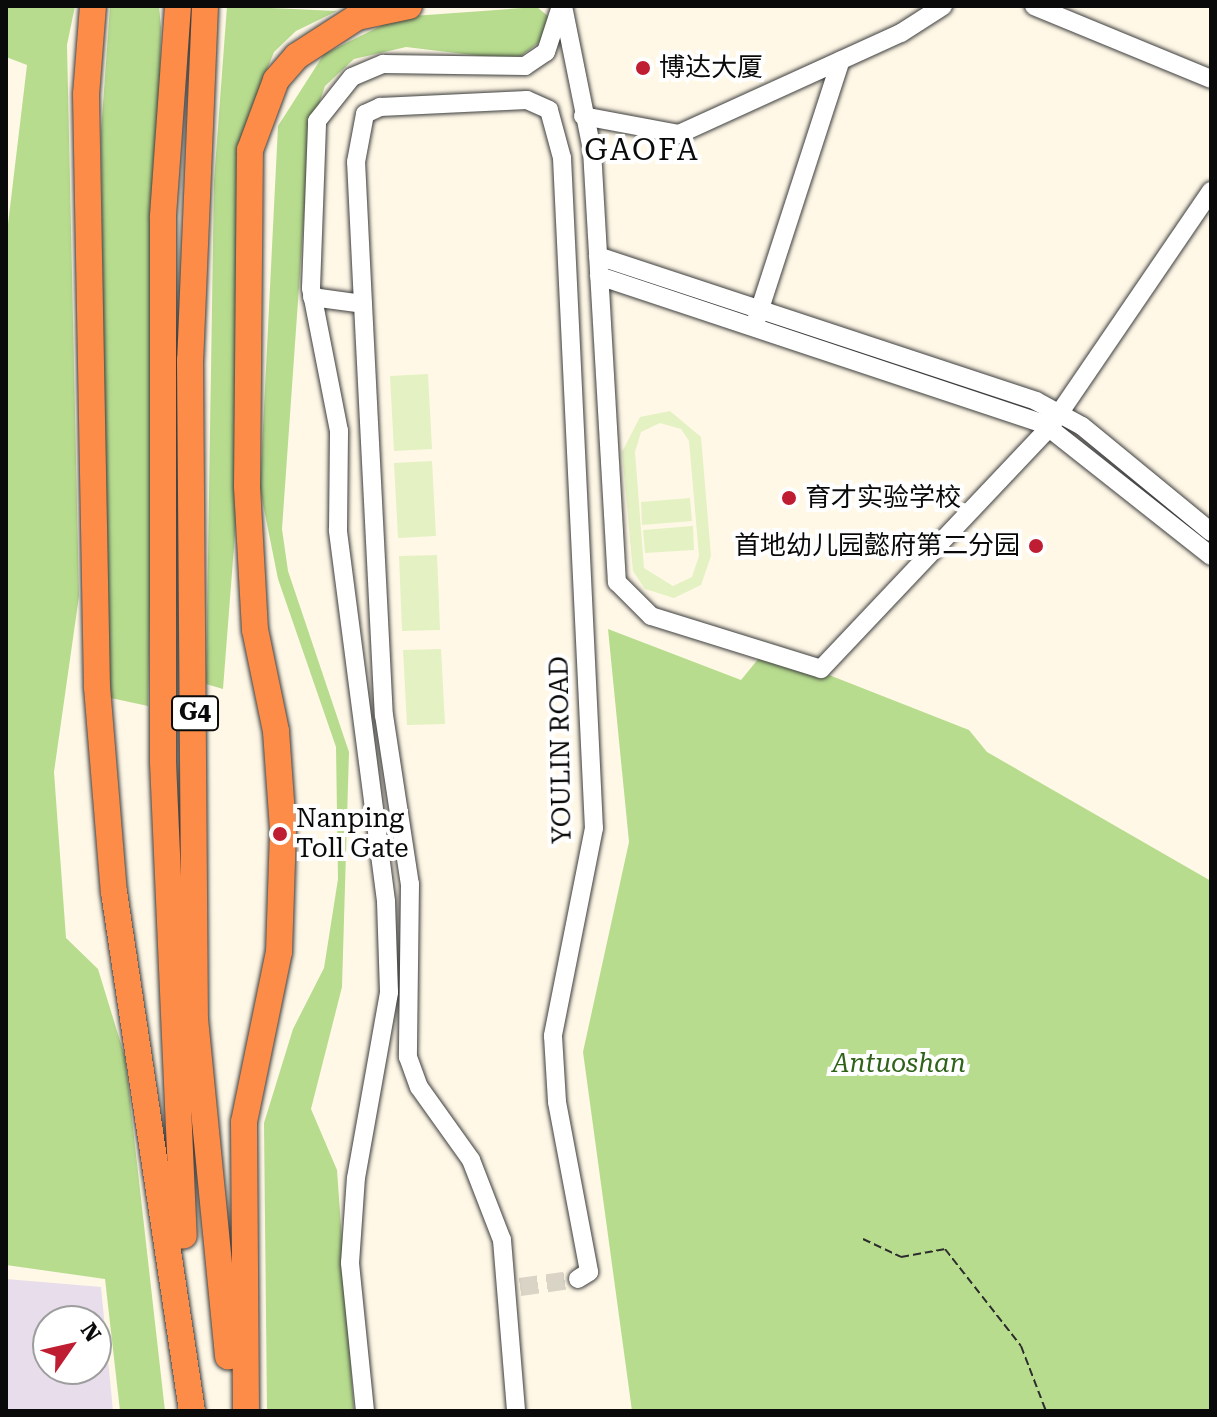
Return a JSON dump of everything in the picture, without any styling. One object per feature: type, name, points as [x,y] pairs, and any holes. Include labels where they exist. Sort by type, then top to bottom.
[{"type":"highway","points":[[93,6],[86,94],[97,687],[114,892],[195,1411]]},
{"type":"highway","points":[[246,1411],[244,1122],[279,952],[283,829],[276,731],[255,630],[247,486],[247,196],[260,116],[297,56],[357,17],[409,6]]},
{"type":"highway","name":"G4","points":[[205,10],[190,360],[195,1019],[235,1411]]},
{"type":"highway","name":"G4","points":[[178,11],[163,217],[163,762],[169,998],[195,1411]]},
{"type":"street","points":[[562,6],[583,116],[598,256],[617,582],[651,616],[821,669],[1056,420],[1211,191]]},
{"type":"street","points":[[365,1411],[350,1263],[356,1178],[389,992],[386,901],[338,530],[339,431],[312,297],[317,121],[333,94],[383,64],[525,66],[546,52],[562,6]]},
{"type":"street","points":[[583,116],[679,134],[841,60],[943,6]]},
{"type":"street","points":[[1034,6],[1211,79]]},
{"type":"street","points":[[757,318],[841,60]]},
{"type":"street","name":"YOULIN ROAD","points":[[516,1411],[514,1287],[502,1240],[479,1175],[408,1057],[410,884],[384,715],[373,350],[363,304],[357,149],[359,124],[371,110],[527,100],[554,118],[562,158],[594,828],[553,1050],[584,1276]]},
{"type":"street","points":[[598,256],[757,318],[1056,420],[1211,532]]},
{"type":"street","points":[[599,276],[757,318]]},
{"type":"street","points":[[312,297],[363,304]]},
{"type":"street","points":[[1056,420],[1211,556]]},
{"type":"path","points":[[863,1239],[901,1257],[945,1249],[1021,1346],[1046,1411]]},
{"type":"shaded area","points":[[6,1279],[101,1287],[103,1305],[32,1305],[32,1385],[110,1385],[113,1411],[6,1411]]},
{"type":"green space","points":[[6,6],[75,6],[67,45],[79,596],[54,772],[66,938],[98,969],[125,1057],[165,1411],[120,1411],[112,1341],[112,1305],[108,1305],[105,1279],[6,1265],[6,241],[27,65],[6,57]]},
{"type":"green space","points":[[110,6],[159,6],[161,28],[148,706],[106,697],[101,133]]},
{"type":"green space","points":[[227,6],[337,11],[296,31],[274,52],[249,114],[238,495],[223,689],[206,684],[214,181]]},
{"type":"green space","points":[[537,7],[549,17],[544,39],[515,60],[406,47],[354,59],[325,86],[310,130],[282,529],[288,571],[349,752],[342,987],[311,1109],[337,1170],[354,1411],[267,1411],[264,1123],[293,1029],[324,968],[338,879],[336,747],[278,579],[260,489],[278,126],[324,54],[399,17]]},
{"type":"green space","points":[[428,374],[432,449],[394,451],[390,376]]},
{"type":"green space","points":[[670,411],[701,437],[711,556],[701,585],[674,598],[645,589],[633,571],[622,452],[640,417]],"holes":[[[660,423],[681,429],[689,441],[699,556],[692,577],[673,586],[644,568],[635,452],[641,432]]]},
{"type":"green space","points":[[432,461],[436,536],[398,538],[394,463]]},
{"type":"green space","points":[[690,498],[692,521],[642,525],[641,502]]},
{"type":"green space","points":[[693,526],[694,550],[645,553],[643,530]]},
{"type":"green space","points":[[437,555],[440,630],[402,631],[399,556]]},
{"type":"green space","name":"Antuoshan","points":[[608,629],[741,680],[759,658],[824,673],[969,730],[987,752],[1211,881],[1211,1411],[632,1411],[583,1052],[629,842]]},
{"type":"green space","points":[[441,649],[445,724],[407,725],[403,650]]},
{"type":"tunnel","points":[[520,1287],[578,1279]]},
{"type":"place","name":"博达大厦","points":[[643,68]]},
{"type":"place","name":"育才实验学校","points":[[789,498]]},
{"type":"place","name":"首地幼儿园懿府第二分园","points":[[1036,546]]},
{"type":"place","name":"Nanping Toll Gate","points":[[280,834]]},
{"type":"district","name":"GAOFA","points":[[642,150]]}]
